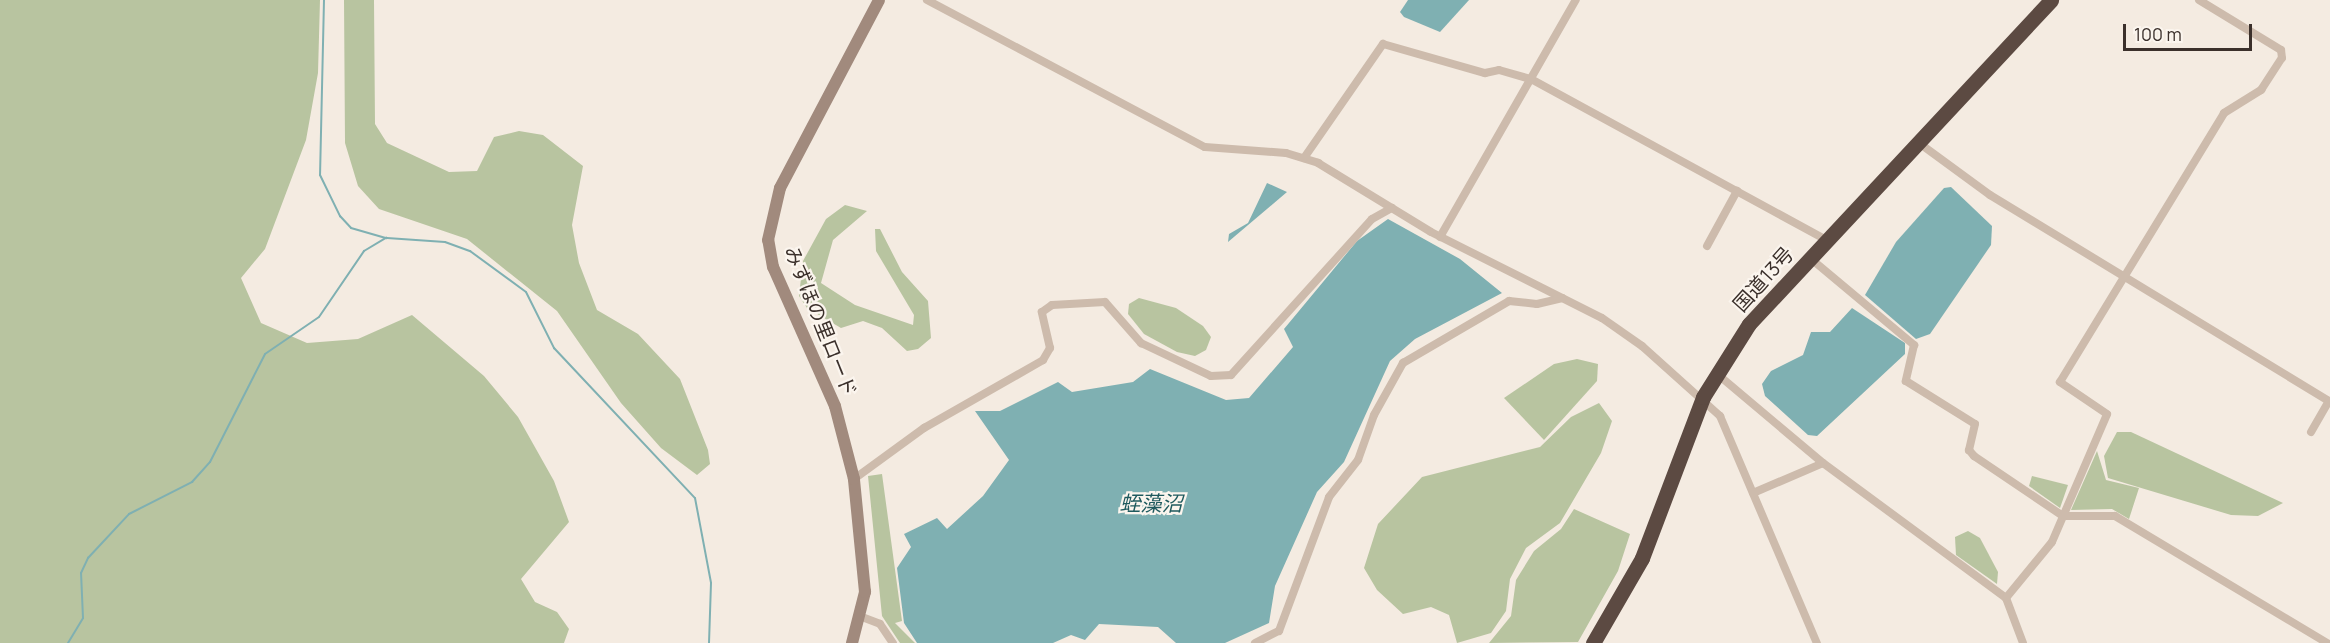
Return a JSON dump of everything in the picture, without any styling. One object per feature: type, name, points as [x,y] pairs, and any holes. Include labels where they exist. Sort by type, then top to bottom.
[{"type":"highway","name":"国道13号","points":[[1593,643],[1641,558],[1703,397],[1749,324],[2051,0]]},
{"type":"street","name":"みずほの里ロード","points":[[852,643],[862,617],[854,479],[835,406],[773,267],[768,240],[780,188],[879,0]]},
{"type":"street","points":[[927,0],[1205,147],[1304,158],[1440,237],[1562,298],[1642,346],[1703,397],[1720,416],[1817,643]]},
{"type":"street","points":[[1440,237],[1576,0]]},
{"type":"street","points":[[2006,598],[2052,542],[2106,414],[2060,382],[2224,113],[2261,90],[2282,58],[2281,50],[2199,0]]},
{"type":"street","points":[[1304,158],[1383,44],[1485,73],[1499,70],[1531,79],[1826,240]]},
{"type":"street","points":[[1919,143],[1990,195],[2330,402],[2311,432]]},
{"type":"street","points":[[1707,246],[1737,191]]},
{"type":"street","points":[[854,479],[924,428],[1043,360],[1050,348],[1042,312],[1052,305],[1104,302],[1141,343],[1211,376],[1231,375],[1372,219],[1392,208]]},
{"type":"street","points":[[1810,258],[1914,345],[1905,381],[1975,424],[1970,450],[1974,456],[2063,516],[2115,516],[2327,643]]},
{"type":"street","points":[[1256,643],[1279,631],[1329,496],[1358,460],[1374,415],[1403,363],[1509,301],[1538,304],[1562,298]]},
{"type":"street","points":[[1716,373],[1823,463],[2006,598],[2023,643]]},
{"type":"street","points":[[1752,494],[1823,463]]},
{"type":"street","points":[[862,617],[880,624],[892,643]]},
{"type":"green space","points":[[0,0],[320,0],[318,73],[306,140],[265,249],[241,278],[261,323],[307,343],[358,339],[412,315],[484,376],[518,417],[554,481],[569,522],[521,579],[535,602],[557,612],[569,629],[564,643],[0,643]]},
{"type":"green space","points":[[344,0],[374,0],[375,124],[387,143],[449,172],[477,171],[494,137],[519,131],[543,135],[583,166],[572,225],[579,263],[597,310],[638,334],[680,379],[708,450],[710,464],[697,475],[661,448],[621,403],[557,311],[467,239],[379,209],[358,186],[345,143]]},
{"type":"green space","points":[[845,205],[867,211],[833,240],[821,283],[855,305],[913,325],[914,315],[876,251],[875,229],[880,229],[902,272],[928,301],[931,338],[918,349],[907,351],[882,328],[863,321],[841,328],[807,308],[799,296],[803,261],[826,219]]},
{"type":"green space","points":[[1139,298],[1176,308],[1203,326],[1211,337],[1206,350],[1195,356],[1177,352],[1144,334],[1128,314],[1129,304]]},
{"type":"green space","points":[[1577,359],[1598,364],[1597,381],[1544,440],[1504,398],[1554,364]]},
{"type":"green space","points":[[1599,403],[1612,421],[1601,453],[1560,523],[1526,548],[1510,579],[1506,611],[1491,633],[1457,643],[1449,615],[1431,607],[1403,614],[1377,590],[1364,568],[1378,524],[1422,477],[1540,447],[1571,417]]},
{"type":"green space","points":[[2117,432],[2131,432],[2283,503],[2258,516],[2231,515],[2108,478],[2104,456]]},
{"type":"green space","points":[[2097,451],[2106,480],[2139,488],[2129,519],[2112,509],[2071,510]]},
{"type":"green space","points":[[882,474],[902,621],[895,623],[915,643],[900,643],[882,616],[868,476]]},
{"type":"green space","points":[[2032,476],[2068,485],[2060,508],[2029,486]]},
{"type":"green space","points":[[1574,509],[1630,534],[1618,571],[1578,642],[1489,643],[1511,616],[1516,580],[1534,551],[1561,529]]},
{"type":"green space","points":[[1968,531],[1980,538],[1998,572],[1997,584],[1956,555],[1955,537]]},
{"type":"water","points":[[1408,0],[1469,0],[1440,32],[1404,17],[1400,12]]},
{"type":"water","points":[[1267,183],[1287,192],[1228,242],[1229,234],[1248,223]]},
{"type":"water","points":[[1951,187],[1992,226],[1991,245],[1930,334],[1916,339],[1865,295],[1896,242],[1944,188]]},
{"type":"water","name":"蛭藻沼","points":[[1388,219],[1460,259],[1502,293],[1415,339],[1390,361],[1344,462],[1317,492],[1275,586],[1269,623],[1225,643],[1176,643],[1158,627],[1099,624],[1085,640],[1071,635],[1053,643],[917,643],[904,623],[897,568],[911,547],[904,534],[937,518],[947,529],[983,496],[1009,460],[975,411],[1000,411],[1058,382],[1072,392],[1133,382],[1150,369],[1226,400],[1249,398],[1293,347],[1284,329],[1357,241]]},
{"type":"water","points":[[1852,308],[1905,343],[1905,354],[1817,436],[1808,435],[1765,396],[1762,384],[1771,371],[1803,355],[1811,332],[1830,332]]},
{"type":"waterway","points":[[324,0],[320,175],[340,216],[351,228],[387,238],[445,242],[470,251],[526,292],[554,348],[695,498],[711,583],[709,643]]},
{"type":"waterway","points":[[68,643],[83,618],[81,573],[88,558],[129,514],[192,482],[210,462],[265,354],[319,317],[364,251],[386,238]]}]
